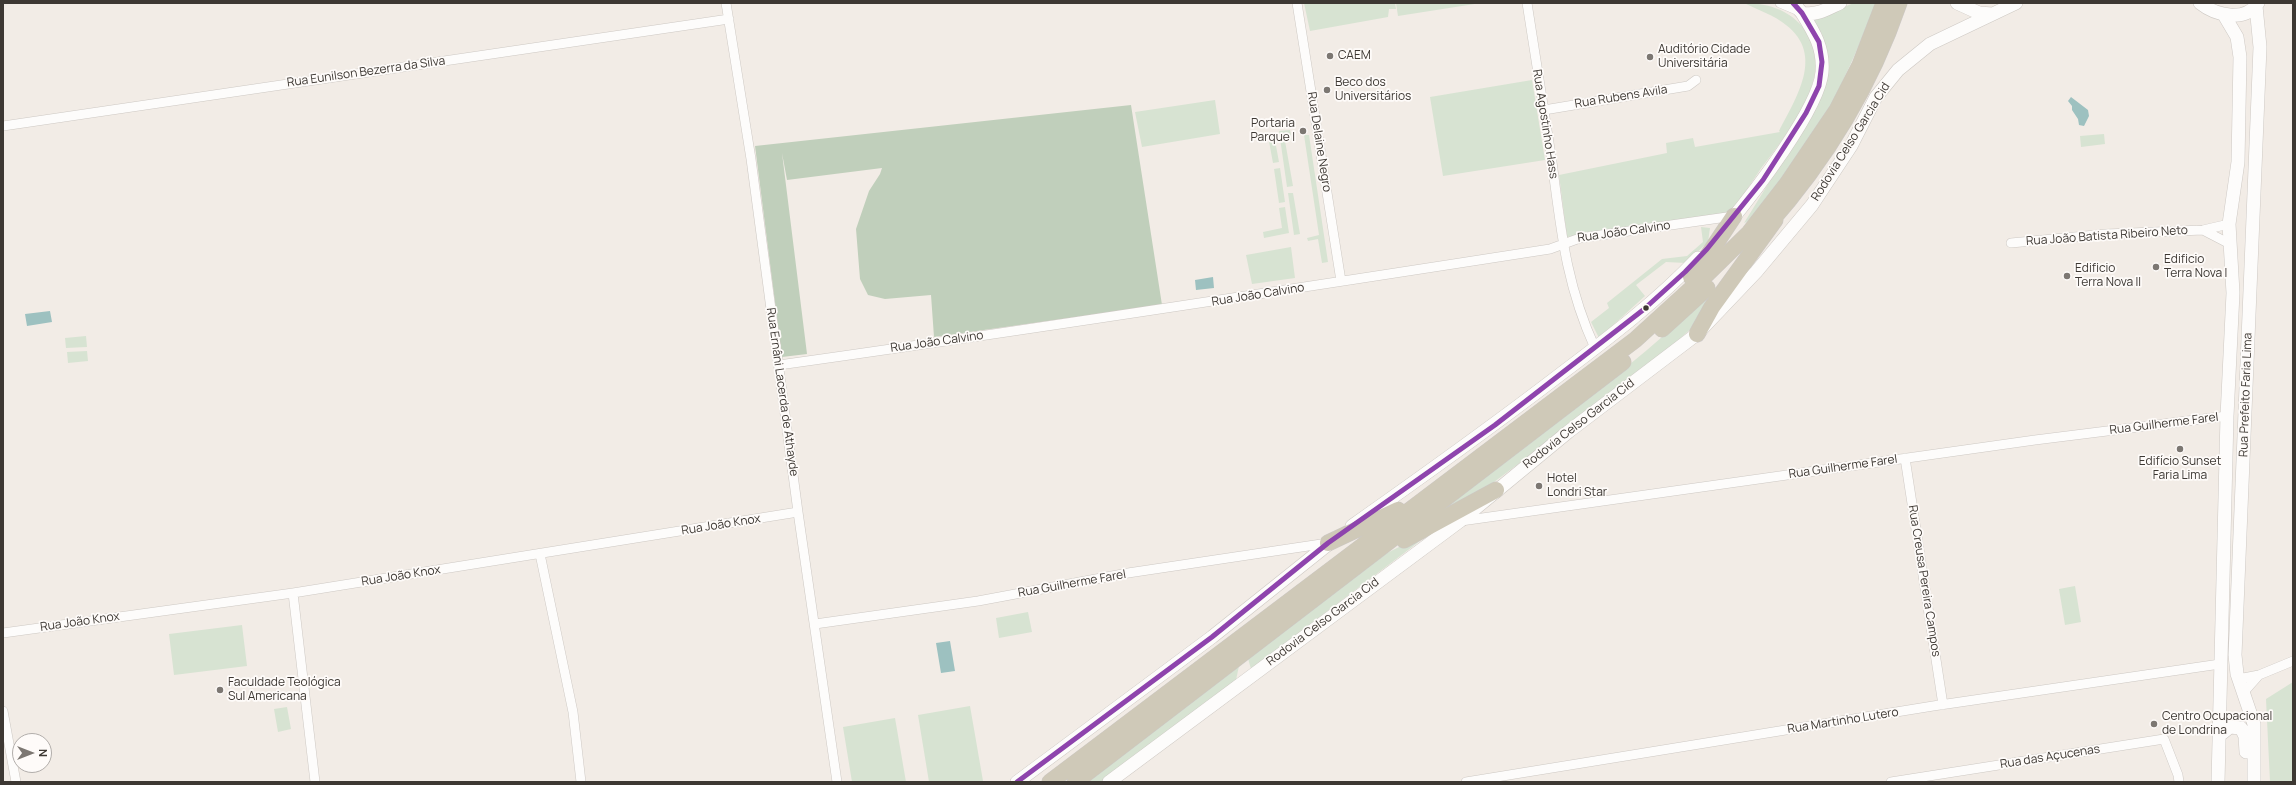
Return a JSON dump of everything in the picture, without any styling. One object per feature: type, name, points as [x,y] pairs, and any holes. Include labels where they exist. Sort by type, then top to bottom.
[{"type":"highway","name":"Rodovia Celso Garcia Cid","points":[[1075,782],[1603,378],[1686,309],[1744,251],[1785,206],[1822,155],[1859,96],[1890,8]]},
{"type":"highway","name":"Rodovia Celso Garcia Cid","points":[[1050,782],[1635,340],[1702,279],[1749,233],[1787,184],[1838,110],[1890,8]]},
{"type":"highway","points":[[1697,334],[1712,307],[1785,206]]},
{"type":"highway","points":[[1635,340],[1705,260],[1734,216]]},
{"type":"highway","points":[[1371,555],[1396,544],[1496,490]]},
{"type":"highway","points":[[1328,543],[1428,496]]},
{"type":"main road","points":[[1797,8],[1820,13],[1840,3]]},
{"type":"main road","points":[[1957,3],[1974,11],[1991,15],[2002,3]]},
{"type":"main road","name":"Rodovia Celso Garcia Cid","points":[[1109,782],[1460,521],[1496,490],[1697,334],[1756,272],[1808,211],[1851,146],[1876,97],[1888,81],[1912,57],[1930,44],[2016,3]]},
{"type":"main road","points":[[2200,3],[2212,11],[2224,15],[2236,16],[2257,4]]},
{"type":"main road","name":"Rua Prefeito Faria Lima","points":[[2254,782],[2254,724],[2238,679],[2235,655],[2260,47],[2257,4]]},
{"type":"main road","points":[[1017,782],[1212,637],[1328,543],[1495,425],[1643,310],[1685,272],[1734,216],[1784,148],[1819,86],[1822,73],[1821,50],[1815,34],[1797,8]]},
{"type":"main road","name":"Rua Prefeito Faria Lima","points":[[2218,782],[2227,416],[2233,293],[2229,224],[2238,162],[2240,57],[2237,37],[2224,15]]},
{"type":"main road","points":[[2230,244],[2245,244],[2252,238]]},
{"type":"main road","points":[[2220,735],[2233,726],[2241,728],[2244,733],[2246,782]]},
{"type":"street","name":"Rua Ernâni Lacerda de Athayde","points":[[726,3],[751,159],[798,512],[837,782]]},
{"type":"street","name":"Rua Delaine Negro","points":[[1297,3],[1341,281]]},
{"type":"street","name":"Rua Agostinho Hass","points":[[1527,3],[1544,110],[1562,245],[1582,320],[1595,348]]},
{"type":"street","points":[[1780,3],[1797,8]]},
{"type":"street","name":"Rua Eunilson Bezerra da Silva","points":[[3,126],[729,19]]},
{"type":"street","name":"Rua Rubens Avila","points":[[1544,110],[1688,86],[1696,80]]},
{"type":"street","name":"Rua João Calvino","points":[[779,365],[1038,328],[1550,249],[1580,238],[1734,216]]},
{"type":"street","name":"Rua João Batista Ribeiro Neto","points":[[2011,243],[2106,234],[2203,230],[2229,224]]},
{"type":"street","name":"Rua João Batista Ribeiro Neto","points":[[2203,230],[2230,244]]},
{"type":"street","name":"Rua Guilherme Farel","points":[[1460,521],[2036,440],[2227,416]]},
{"type":"street","name":"Rua Creusa Pereira Campos","points":[[1905,458],[1944,705]]},
{"type":"street","name":"Rua João Knox","points":[[3,633],[293,593],[798,512]]},
{"type":"street","name":"Rua Guilherme Farel","points":[[815,624],[978,601],[1128,573],[1328,543]]},
{"type":"street","points":[[540,554],[573,712],[581,782]]},
{"type":"street","points":[[293,593],[315,782]]},
{"type":"street","points":[[2238,679],[2259,675],[2293,662]]},
{"type":"street","name":"Rua Martinho Lutero","points":[[1466,782],[1944,705],[2220,664]]},
{"type":"street","points":[[2243,693],[2259,675]]},
{"type":"street","points":[[3,711],[16,782]]},
{"type":"street","name":"Rua das Açucenas","points":[[1891,782],[1935,779],[2164,739],[2178,775],[2179,782]]},
{"type":"green space","points":[[1304,3],[1395,3],[1396,9],[1389,9],[1388,17],[1310,31]]},
{"type":"green space","points":[[1396,3],[1481,3],[1398,16]]},
{"type":"green space","points":[[1744,3],[1760,4],[1776,8],[1790,15],[1796,20],[1802,26],[1813,44],[1816,63],[1813,83],[1794,122],[1741,198],[1732,214],[1567,237],[1559,175],[1667,153],[1666,143],[1693,138],[1695,147],[1780,132],[1779,131],[1793,105],[1804,77],[1804,50],[1798,37],[1781,21]]},
{"type":"green space","points":[[1854,3],[1876,3],[1854,57],[1828,111],[1797,161],[1780,185],[1751,218],[1744,223],[1807,121],[1820,95],[1811,20]]},
{"type":"green space","points":[[1532,80],[1545,160],[1443,176],[1430,97]]},
{"type":"green space","points":[[1215,100],[1220,134],[1142,147],[1135,112]]},
{"type":"green space","points":[[1131,105],[1162,305],[934,337],[931,295],[885,299],[868,295],[860,279],[856,229],[869,191],[880,174],[882,168],[787,180],[782,153],[807,354],[782,357],[755,146]]},
{"type":"green space","points":[[1290,130],[1292,140],[1285,141],[1293,186],[1287,187],[1279,131]]},
{"type":"green space","points":[[2104,134],[2105,144],[2081,147],[2080,136]]},
{"type":"green space","points":[[1274,135],[1279,162],[1273,163],[1268,136]]},
{"type":"green space","points":[[1304,135],[1309,135],[1328,262],[1322,263],[1318,239],[1308,241],[1307,238],[1319,235]]},
{"type":"green space","points":[[1280,168],[1285,202],[1279,203],[1274,169]]},
{"type":"green space","points":[[1288,193],[1293,193],[1300,234],[1294,235]]},
{"type":"green space","points":[[1285,207],[1289,233],[1264,238],[1263,232],[1282,228],[1279,208]]},
{"type":"green space","points":[[1701,227],[1710,228],[1708,242],[1686,263],[1666,262],[1636,285],[1645,296],[1599,338],[1591,322],[1609,308],[1607,303],[1662,259],[1687,256],[1703,242]]},
{"type":"green space","points":[[1291,247],[1295,278],[1252,284],[1246,255]]},
{"type":"green space","points":[[1722,282],[1696,324],[1671,347],[1597,405],[1470,500],[1405,538],[1607,383],[1685,317]]},
{"type":"green space","points":[[86,336],[87,347],[66,348],[65,338]]},
{"type":"green space","points":[[87,351],[88,361],[68,363],[67,352]]},
{"type":"green space","points":[[1420,541],[1251,669],[1247,655],[1387,553],[1407,543]]},
{"type":"green space","points":[[2075,586],[2081,622],[2065,625],[2059,589]]},
{"type":"green space","points":[[1028,612],[1032,632],[999,638],[996,618]]},
{"type":"green space","points":[[242,625],[247,666],[174,675],[169,634]]},
{"type":"green space","points":[[1239,666],[1236,680],[1101,782],[1081,782]]},
{"type":"green space","points":[[2293,682],[2293,782],[2270,782],[2266,699]]},
{"type":"green space","points":[[970,706],[983,781],[929,782],[918,715]]},
{"type":"green space","points":[[287,707],[291,729],[278,732],[274,709]]},
{"type":"green space","points":[[895,718],[906,782],[852,782],[843,727]]},
{"type":"water","points":[[2071,97],[2088,110],[2089,116],[2084,126],[2079,125],[2078,119],[2072,110],[2072,106],[2068,101]]},
{"type":"water","points":[[1213,277],[1214,288],[1196,290],[1195,280]]},
{"type":"water","points":[[50,311],[52,322],[27,326],[25,314]]},
{"type":"water","points":[[950,641],[955,671],[941,673],[936,643]]},
{"type":"transit line","points":[[1017,782],[1212,637],[1328,543],[1495,425],[1643,310],[1685,272],[1707,249],[1763,180],[1806,113],[1819,86],[1822,62],[1819,42],[1802,13],[1793,3]]},
{"type":"place","name":"CAEM","points":[[1330,56]]},
{"type":"place","name":"Auditório Cidade Universitária","points":[[1650,57]]},
{"type":"place","name":"Beco dos Universitários","points":[[1327,90]]},
{"type":"place","name":"Portaria Parque I","points":[[1303,131]]},
{"type":"place","name":"Edificio Terra Nova I","points":[[2156,267]]},
{"type":"place","name":"Edificio Terra Nova II","points":[[2067,276]]},
{"type":"place","name":"Edifício Sunset Faria Lima","points":[[2180,449]]},
{"type":"place","name":"Hotel Londri Star","points":[[1539,486]]},
{"type":"place","name":"Faculdade Teológica Sul Americana","points":[[220,690]]},
{"type":"place","name":"Centro Ocupacional de Londrina","points":[[2154,724]]}]
